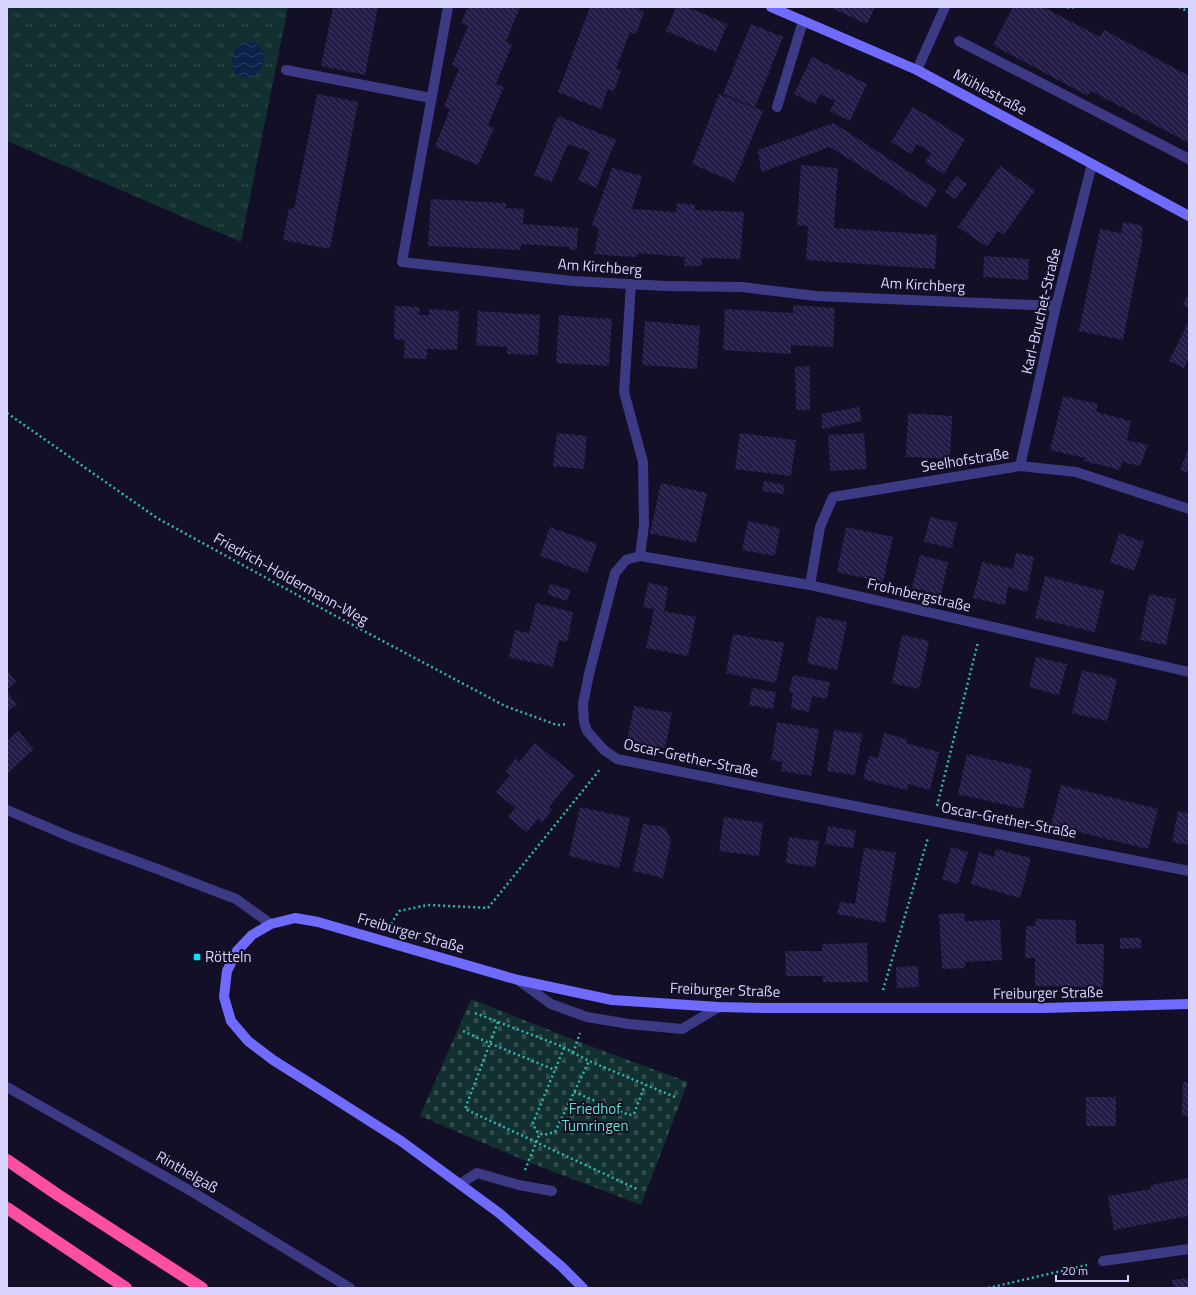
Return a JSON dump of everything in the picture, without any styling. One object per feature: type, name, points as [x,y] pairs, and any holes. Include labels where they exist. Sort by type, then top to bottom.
[{"type":"highway","points":[[7,1160],[58,1195],[202,1288]]},
{"type":"highway","points":[[7,1208],[126,1288]]},
{"type":"street","name":"Am Kirchberg","points":[[448,7],[402,262],[572,280],[631,284],[742,287],[816,296],[1056,306]]},
{"type":"street","name":"Mühlestraße","points":[[771,7],[917,70],[1189,216]]},
{"type":"street","points":[[917,70],[945,7]]},
{"type":"street","points":[[777,107],[804,21]]},
{"type":"street","points":[[959,41],[1189,159]]},
{"type":"street","points":[[286,70],[431,98]]},
{"type":"street","name":"Karl-Bruchet-Straße","points":[[1020,466],[1056,306],[1092,164]]},
{"type":"street","points":[[631,284],[624,392],[643,462],[644,525],[640,556]]},
{"type":"street","name":"Seelhofstraße","points":[[810,585],[820,527],[834,497],[1020,466],[1076,472],[1189,509]]},
{"type":"street","name":"Frohnbergstraße","points":[[640,556],[810,585],[1189,672]]},
{"type":"street","name":"Oscar-Grether-Straße","points":[[640,556],[626,560],[615,573],[583,704],[584,722],[587,731],[604,750],[617,759],[768,790],[1189,871]]},
{"type":"street","points":[[7,810],[74,838],[236,899],[271,924]]},
{"type":"street","name":"Freiburger Straße","points":[[582,1288],[562,1267],[500,1214],[460,1184],[401,1141],[273,1060],[248,1041],[231,1021],[224,997],[227,971],[237,951],[252,935],[271,924],[295,918],[318,922],[518,980],[612,1000],[719,1007],[1044,1008],[1189,1004]]},
{"type":"street","points":[[518,980],[551,1004],[587,1017],[629,1024],[682,1029],[719,1007]]},
{"type":"street","name":"Rinthelgaß","points":[[7,1087],[196,1194],[350,1288]]},
{"type":"street","points":[[460,1184],[477,1173],[519,1185],[552,1191]]},
{"type":"street","points":[[1103,1261],[1189,1249]]},
{"type":"path","points":[[1067,7],[1074,7]]},
{"type":"path","points":[[1179,7],[1189,12]]},
{"type":"path","name":"Friedrich-Holdermann-Weg","points":[[7,412],[157,518],[449,678],[505,706],[557,725],[584,722]]},
{"type":"path","points":[[381,940],[399,911],[428,905],[488,908],[611,755]]},
{"type":"path","points":[[475,1013],[564,1048],[645,1086],[675,1097]]},
{"type":"path","points":[[498,1022],[464,1109],[639,1190]]},
{"type":"path","points":[[463,1031],[555,1070]]},
{"type":"path","points":[[573,1053],[579,1037]]},
{"type":"path","points":[[564,1048],[533,1122],[536,1131],[543,1135],[555,1132],[589,1061]]},
{"type":"path","points":[[574,1092],[629,1115],[634,1114],[645,1086]]},
{"type":"path","points":[[525,1169],[540,1133]]},
{"type":"path","points":[[988,1288],[1103,1261]]},
{"type":"green space","points":[[7,7],[288,7],[241,242],[7,141]]},
{"type":"green space","name":"Friedhof Tumringen","points":[[471,999],[582,1043],[688,1082],[641,1205],[528,1162],[420,1116]]},
{"type":"water","points":[[256,42],[265,54],[261,69],[252,78],[236,75],[232,62],[235,51],[241,43]]},
{"type":"building","points":[[333,7],[378,7],[365,75],[321,66]]},
{"type":"building","points":[[468,7],[520,7],[506,42],[512,45],[496,84],[504,87],[488,125],[494,128],[478,165],[435,147],[450,109],[444,107],[459,68],[452,65],[468,26],[461,23]]},
{"type":"building","points":[[590,7],[640,7],[638,10],[644,12],[636,34],[630,32],[616,69],[621,71],[614,91],[608,89],[601,109],[558,92]]},
{"type":"building","points":[[676,7],[687,7],[727,24],[716,52],[666,31]]},
{"type":"building","points":[[829,7],[875,7],[867,24]]},
{"type":"building","points":[[1013,7],[1043,7],[1100,37],[1104,30],[1189,76],[1189,143],[1091,91],[1088,96],[993,45]]},
{"type":"building","points":[[751,24],[783,37],[755,107],[723,94]]},
{"type":"building","points":[[812,57],[867,84],[850,121],[830,111],[835,101],[820,94],[815,104],[794,94]]},
{"type":"building","points":[[317,94],[358,102],[330,249],[283,240],[289,208],[294,209]]},
{"type":"building","points":[[719,94],[763,111],[734,182],[692,164]]},
{"type":"building","points":[[913,107],[965,139],[944,174],[925,163],[931,153],[917,144],[911,154],[891,142]]},
{"type":"building","points":[[558,116],[616,140],[596,188],[578,180],[590,152],[568,144],[552,182],[534,175]]},
{"type":"building","points":[[834,123],[937,190],[926,208],[830,147],[761,172],[758,150]]},
{"type":"building","points":[[801,165],[838,168],[834,228],[937,235],[935,269],[806,260],[808,226],[797,225]]},
{"type":"building","points":[[1000,166],[1035,190],[1004,235],[998,231],[987,247],[958,227]]},
{"type":"building","points":[[612,168],[642,176],[632,209],[676,212],[677,203],[695,205],[695,210],[744,212],[740,259],[702,258],[702,266],[684,266],[685,257],[638,253],[637,257],[594,254],[599,229],[592,225]]},
{"type":"building","points":[[956,176],[967,184],[955,199],[945,192]]},
{"type":"building","points":[[431,199],[506,203],[506,208],[524,209],[523,224],[578,228],[577,250],[569,249],[569,247],[521,244],[521,250],[428,246]]},
{"type":"building","points":[[1123,222],[1143,226],[1141,237],[1143,238],[1123,340],[1079,331],[1100,229],[1121,233]]},
{"type":"building","points":[[984,256],[1029,259],[1028,280],[983,277]]},
{"type":"building","points":[[1189,291],[1189,308],[1183,305]]},
{"type":"building","points":[[793,305],[835,308],[833,347],[791,345],[791,354],[723,350],[725,309],[793,313]]},
{"type":"building","points":[[395,306],[420,307],[419,315],[429,315],[429,309],[459,311],[457,350],[427,349],[427,359],[404,358],[405,340],[394,339]]},
{"type":"building","points":[[478,311],[540,315],[538,355],[507,354],[507,347],[476,345]]},
{"type":"building","points":[[559,315],[612,319],[609,366],[556,363]]},
{"type":"building","points":[[1189,320],[1189,357],[1184,368],[1169,361]]},
{"type":"building","points":[[645,321],[700,326],[697,369],[642,365]]},
{"type":"building","points":[[810,366],[810,410],[796,410],[795,367]]},
{"type":"building","points":[[1063,396],[1098,404],[1096,412],[1131,421],[1127,440],[1148,445],[1140,466],[1122,462],[1120,470],[1084,461],[1085,458],[1050,450]]},
{"type":"building","points":[[859,407],[862,421],[822,429],[822,414]]},
{"type":"building","points":[[908,413],[952,416],[950,459],[906,457]]},
{"type":"building","points":[[557,433],[587,436],[584,469],[553,466]]},
{"type":"building","points":[[740,433],[796,440],[791,476],[735,469]]},
{"type":"building","points":[[864,433],[867,469],[830,471],[828,435]]},
{"type":"building","points":[[1189,447],[1189,473],[1180,470]]},
{"type":"building","points":[[764,481],[785,485],[783,494],[762,491]]},
{"type":"building","points":[[661,483],[707,493],[696,543],[650,533]]},
{"type":"building","points":[[930,517],[957,523],[952,548],[924,542]]},
{"type":"building","points":[[748,521],[780,528],[775,556],[742,550]]},
{"type":"building","points":[[550,527],[597,544],[587,573],[540,556]]},
{"type":"building","points":[[846,527],[893,537],[883,582],[837,572]]},
{"type":"building","points":[[1119,533],[1144,542],[1134,571],[1110,562]]},
{"type":"building","points":[[1016,553],[1034,557],[1027,592],[1008,587],[1005,605],[973,598],[982,562],[1013,569]]},
{"type":"building","points":[[920,555],[948,562],[941,595],[912,588]]},
{"type":"building","points":[[1045,576],[1104,591],[1095,632],[1035,618]]},
{"type":"building","points":[[648,583],[668,587],[664,611],[696,617],[688,656],[646,648],[654,609],[643,607]]},
{"type":"building","points":[[550,584],[571,590],[567,601],[547,594]]},
{"type":"building","points":[[1149,594],[1176,599],[1166,645],[1140,640]]},
{"type":"building","points":[[536,603],[573,612],[567,642],[559,640],[553,667],[509,657],[515,630],[529,633]]},
{"type":"building","points":[[817,616],[847,622],[837,670],[807,663]]},
{"type":"building","points":[[733,634],[784,643],[776,683],[726,673]]},
{"type":"building","points":[[902,635],[929,641],[919,689],[892,683]]},
{"type":"building","points":[[1036,657],[1067,664],[1059,695],[1029,687]]},
{"type":"building","points":[[7,670],[16,682],[7,689]]},
{"type":"building","points":[[1082,670],[1117,679],[1107,721],[1072,713]]},
{"type":"building","points":[[793,675],[830,682],[827,699],[812,696],[809,712],[791,708],[793,693],[789,692]]},
{"type":"building","points":[[752,688],[776,692],[773,709],[749,705]]},
{"type":"building","points":[[7,691],[17,704],[7,712]]},
{"type":"building","points":[[634,706],[672,713],[665,748],[627,741]]},
{"type":"building","points":[[777,722],[819,729],[811,776],[781,771],[782,762],[771,760]]},
{"type":"building","points":[[834,730],[862,734],[855,775],[827,771]]},
{"type":"building","points":[[18,731],[34,749],[7,774],[7,741]]},
{"type":"building","points":[[884,733],[907,739],[906,743],[939,752],[930,790],[908,784],[907,790],[863,779],[869,756],[878,758]]},
{"type":"building","points":[[535,743],[575,775],[549,807],[552,810],[542,823],[538,819],[527,832],[508,817],[515,808],[496,792],[510,775],[506,771],[516,758],[519,762]]},
{"type":"building","points":[[967,754],[1032,769],[1023,809],[958,794]]},
{"type":"building","points":[[1061,785],[1158,809],[1148,849],[1051,825]]},
{"type":"building","points":[[580,807],[630,818],[619,868],[569,856]]},
{"type":"building","points":[[1178,811],[1189,814],[1189,845],[1172,842]]},
{"type":"building","points":[[724,817],[763,823],[759,856],[719,851]]},
{"type":"building","points":[[643,824],[665,827],[671,841],[663,878],[633,871]]},
{"type":"building","points":[[828,826],[856,831],[853,848],[825,844]]},
{"type":"building","points":[[789,837],[819,841],[815,867],[786,863]]},
{"type":"building","points":[[951,847],[968,852],[958,884],[942,879]]},
{"type":"building","points":[[864,848],[896,853],[885,923],[837,914],[840,902],[855,904]]},
{"type":"building","points":[[996,849],[1031,858],[1020,898],[971,884],[979,852],[994,857]]},
{"type":"building","points":[[964,913],[965,921],[1000,920],[1002,960],[965,962],[965,968],[942,969],[939,914]]},
{"type":"building","points":[[1036,919],[1076,920],[1076,944],[1104,944],[1103,987],[1035,986],[1035,958],[1025,958],[1026,926],[1035,926]]},
{"type":"building","points":[[1120,938],[1141,938],[1141,948],[1120,949]]},
{"type":"building","points":[[867,943],[868,982],[823,982],[823,976],[786,976],[785,951],[822,951],[822,944]]},
{"type":"building","points":[[918,966],[919,987],[897,988],[896,967]]},
{"type":"building","points":[[1183,1082],[1189,1082],[1189,1116],[1182,1116]]},
{"type":"building","points":[[1086,1097],[1116,1097],[1116,1126],[1086,1126]]},
{"type":"building","points":[[1189,1178],[1189,1216],[1114,1230],[1108,1196],[1151,1189],[1151,1185]]},
{"type":"building","points":[[1189,1278],[1189,1288],[1173,1288],[1172,1280]]},
{"type":"place","name":"Rötteln","points":[[197,957]]}]
